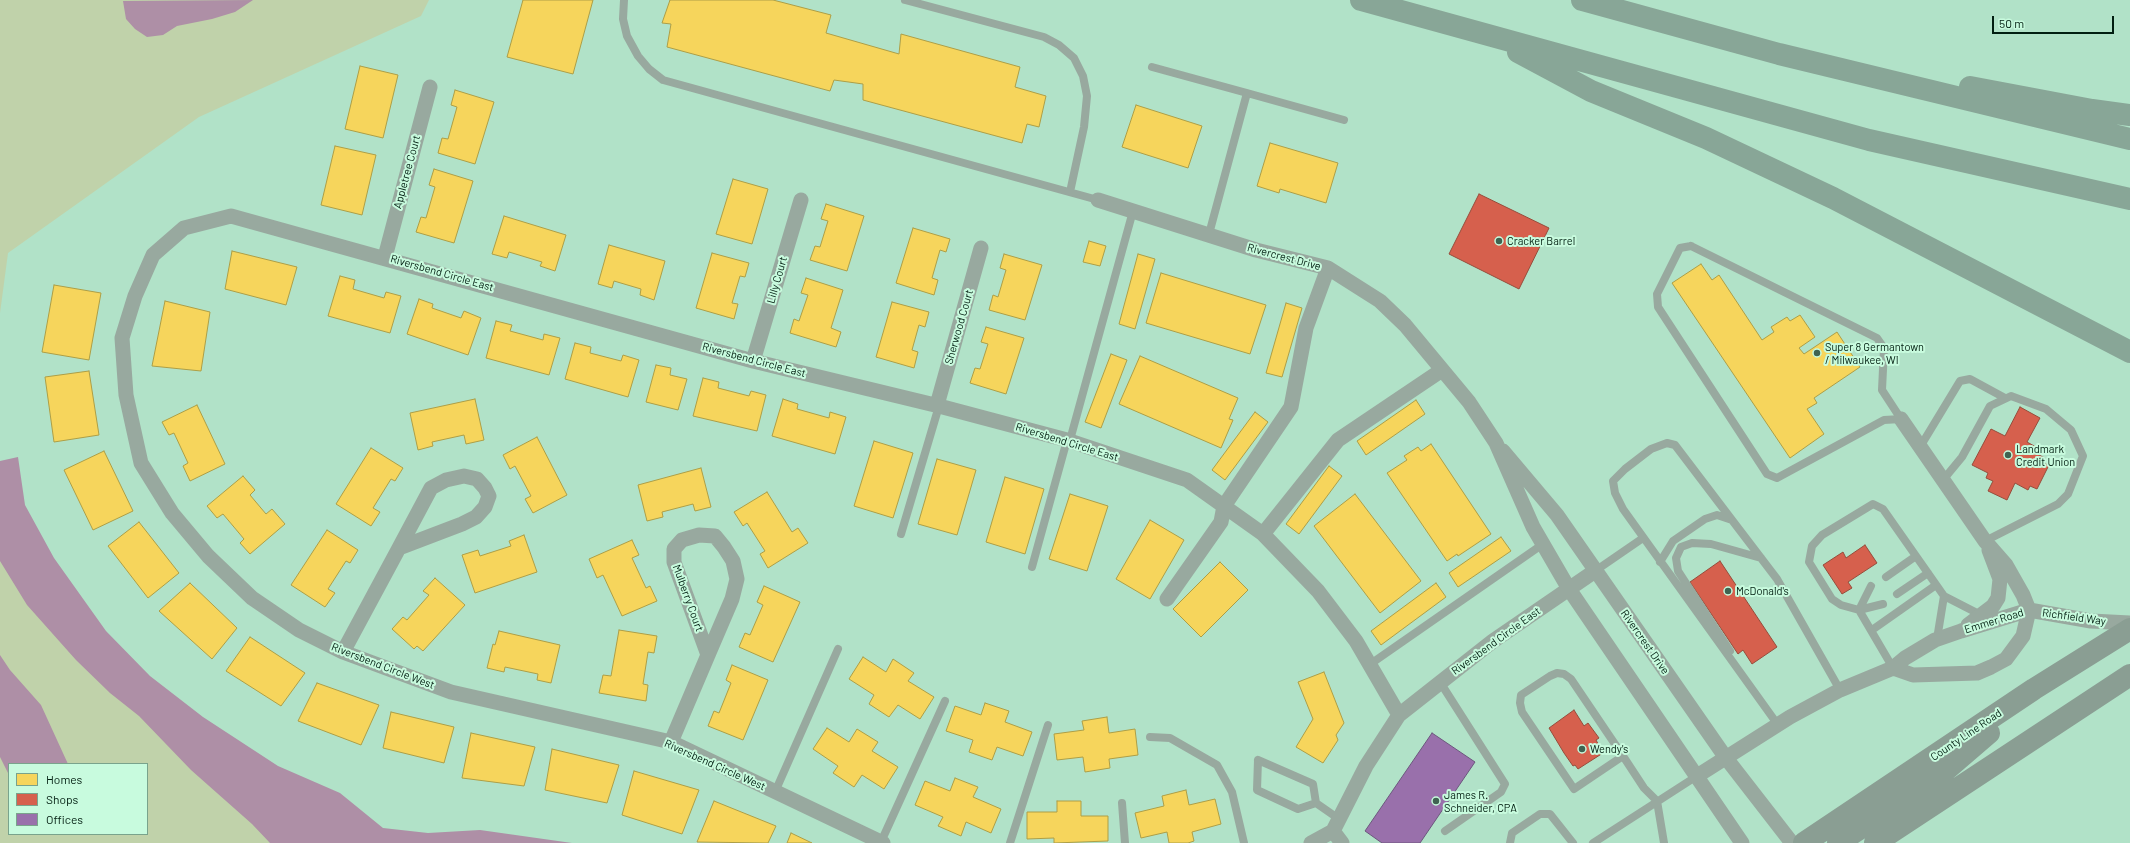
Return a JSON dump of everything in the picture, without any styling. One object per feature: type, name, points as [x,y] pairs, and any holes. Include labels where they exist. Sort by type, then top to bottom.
[{"type":"highway","points":[[1361,0],[1869,140],[2130,199]]},
{"type":"highway","points":[[1582,0],[1779,54],[2130,139]]},
{"type":"highway","points":[[1482,33],[1590,91],[1706,138],[1833,198],[2130,352]]},
{"type":"highway","points":[[1779,54],[2005,93],[2092,110],[2130,115]]},
{"type":"main road","name":"County Line Road","points":[[1804,843],[2034,689],[2130,629]]},
{"type":"main road","points":[[1875,843],[1893,835],[2130,675]]},
{"type":"main road","points":[[1838,843],[1939,776],[1987,735],[2034,689]]},
{"type":"street","name":"Appletree Court","points":[[385,257],[430,87]]},
{"type":"street","name":"Lilly Court","points":[[753,361],[801,200]]},
{"type":"street","name":"Rivercrest Drive","points":[[1098,200],[1256,250],[1328,268],[1380,301],[1405,325],[1469,402],[1496,443],[1553,510],[1726,758],[1792,843]]},
{"type":"street","name":"Riversbend Circle East","points":[[231,216],[385,257],[753,361],[938,405],[1069,440],[1187,480],[1263,534]]},
{"type":"street","name":"Riversbend Circle West","points":[[231,216],[184,228],[153,255],[135,296],[122,338],[126,395],[141,462],[172,513],[219,567],[252,598],[287,622],[299,630],[343,652],[451,692],[671,742],[882,843]]},
{"type":"street","name":"Sherwood Court","points":[[938,405],[981,248]]},
{"type":"street","points":[[1167,599],[1221,522],[1224,506],[1291,407],[1306,328],[1328,268]]},
{"type":"street","points":[[1311,843],[1336,825],[1366,766],[1399,715],[1356,641],[1318,591],[1263,534],[1338,440],[1442,370]]},
{"type":"street","name":"Richfield Way","points":[[1901,419],[1985,542],[2006,565],[2023,595],[2029,610],[2091,621],[2130,623]]},
{"type":"street","name":"Rivercrest Drive","points":[[1496,443],[1518,496],[1569,589],[1742,843]]},
{"type":"street","points":[[343,652],[431,488],[446,480],[464,476],[477,479],[485,488],[489,496],[485,507],[476,517],[462,524],[399,548]]},
{"type":"street","name":"Mulberry Court","points":[[671,742],[708,655],[732,598],[737,579],[733,561],[715,536],[699,534],[682,540],[674,549],[674,562],[708,655]]},
{"type":"street","name":"Richfield Way","points":[[1961,631],[1993,606],[2000,591],[2000,579],[1985,542]]},
{"type":"street","name":"Riversbend Circle East","points":[[1399,715],[1493,641],[1595,571]]},
{"type":"street","name":"Emmer Road","points":[[1697,776],[1778,725],[1840,690],[1893,668],[1905,658],[1937,639],[2029,610]]},
{"type":"street","name":"Emmer Road","points":[[1893,668],[1913,676],[1976,673],[1991,667],[2006,659],[2023,636],[2029,610]]},
{"type":"street","points":[[1336,825],[1342,843]]},
{"type":"lane","points":[[624,0],[623,19],[627,36],[638,56],[649,69],[663,80],[1098,200]]},
{"type":"lane","points":[[904,0],[1044,37],[1059,45],[1074,58],[1083,76],[1087,96],[1084,127],[1070,192]]},
{"type":"lane","points":[[1152,66],[1344,120]]},
{"type":"lane","points":[[1209,234],[1247,93]]},
{"type":"lane","points":[[1032,567],[1133,211]]},
{"type":"lane","points":[[1691,246],[1877,338],[1884,348],[1882,390],[1901,419],[1884,420],[1777,478],[1766,474],[1658,307],[1657,294],[1680,248],[1691,246]]},
{"type":"lane","points":[[1920,447],[1960,381],[1970,379],[2006,398]]},
{"type":"lane","points":[[1943,480],[1962,457],[1990,406],[2010,396],[2046,409],[2071,430],[2083,456],[2068,494],[2058,504],[1985,542]]},
{"type":"lane","points":[[901,534],[938,405]]},
{"type":"lane","points":[[1778,725],[1643,538],[1623,509],[1615,494],[1614,481],[1625,469],[1651,449],[1667,443],[1676,445],[1777,579],[1840,690]]},
{"type":"lane","points":[[1883,604],[1859,610],[1841,605],[1832,599],[1809,562],[1812,546],[1822,535],[1873,504],[1883,509],[1944,596],[1981,615]]},
{"type":"lane","points":[[1660,562],[1673,541],[1705,519],[1717,515],[1732,520]]},
{"type":"lane","points":[[1595,571],[1643,538]]},
{"type":"lane","points":[[1739,671],[1727,645],[1678,571],[1676,558],[1681,547],[1692,543],[1711,544],[1761,558]]},
{"type":"lane","points":[[1369,665],[1543,544]]},
{"type":"lane","points":[[1886,577],[1916,556]]},
{"type":"lane","points":[[1897,594],[1928,573]]},
{"type":"lane","points":[[1872,630],[1936,585]]},
{"type":"lane","points":[[1859,610],[1871,586]]},
{"type":"lane","points":[[1937,639],[1944,596]]},
{"type":"lane","points":[[1859,610],[1893,668]]},
{"type":"lane","points":[[775,792],[838,649]]},
{"type":"lane","points":[[1623,756],[1574,789],[1522,712],[1520,703],[1521,695],[1550,676],[1564,674],[1571,679],[1623,756],[1644,788],[1657,801],[1664,843]]},
{"type":"lane","points":[[1440,682],[1505,784],[1501,792],[1445,831]]},
{"type":"lane","points":[[882,843],[945,701]]},
{"type":"lane","points":[[1010,843],[1048,725]]},
{"type":"lane","points":[[1150,736],[1170,738],[1217,765],[1232,792],[1244,843]]},
{"type":"lane","points":[[1316,803],[1298,809],[1257,790],[1258,760],[1312,784],[1316,803],[1336,825]]},
{"type":"lane","points":[[1593,843],[1697,776]]},
{"type":"lane","points":[[1122,803],[1125,843]]},
{"type":"lane","points":[[1510,843],[1512,833],[1540,814],[1550,814],[1573,843]]},
{"type":"green space","points":[[0,0],[429,0],[421,16],[199,117],[8,253],[0,313]]},
{"type":"green space","points":[[0,461],[104,663],[296,843],[0,843]]},
{"type":"shaded area","points":[[253,0],[235,12],[212,19],[177,26],[163,35],[147,37],[135,29],[126,19],[123,1]]},
{"type":"shaded area","points":[[18,457],[25,505],[54,558],[106,631],[150,676],[203,717],[278,766],[340,793],[383,828],[428,833],[480,830],[572,843],[270,843],[252,824],[191,770],[139,716],[110,693],[76,660],[27,605],[0,561],[0,461]]},
{"type":"shaded area","points":[[0,655],[10,670],[41,705],[68,763],[8,763],[8,773],[0,757]]},
{"type":"building: Homes","points":[[523,0],[593,0],[573,74],[507,57]]},
{"type":"building: Homes","points":[[670,0],[773,0],[831,15],[826,33],[899,54],[901,34],[1020,67],[1015,87],[1046,96],[1039,127],[1027,124],[1022,143],[863,100],[863,84],[834,80],[830,91],[667,47],[671,24],[662,23]]},
{"type":"building: Homes","points":[[360,66],[398,75],[383,138],[345,129]]},
{"type":"building: Homes","points":[[455,90],[494,102],[475,164],[438,153],[442,138],[448,139],[457,107],[451,105]]},
{"type":"building: Homes","points":[[1136,105],[1202,126],[1188,168],[1122,147]]},
{"type":"building: Homes","points":[[1270,143],[1338,163],[1326,203],[1280,189],[1279,193],[1257,186]]},
{"type":"building: Homes","points":[[335,146],[376,155],[362,215],[321,205]]},
{"type":"building: Homes","points":[[434,169],[473,181],[454,243],[416,232],[421,217],[426,218],[435,187],[429,185]]},
{"type":"building: Homes","points":[[733,179],[768,189],[752,244],[716,234]]},
{"type":"building: Homes","points":[[826,204],[864,216],[847,271],[810,260],[815,246],[820,247],[828,221],[821,219]]},
{"type":"building: Homes","points":[[504,216],[566,235],[555,271],[540,266],[542,262],[509,252],[507,258],[492,254]]},
{"type":"building: Homes","points":[[913,228],[950,239],[946,252],[940,250],[932,278],[938,280],[934,295],[896,283]]},
{"type":"building: Homes","points":[[1089,241],[1106,246],[1100,266],[1083,262]]},
{"type":"building: Homes","points":[[609,245],[665,261],[654,300],[640,295],[641,289],[614,281],[612,288],[598,284]]},
{"type":"building: Homes","points":[[232,251],[297,267],[286,305],[225,289]]},
{"type":"building: Homes","points":[[712,253],[749,263],[745,277],[740,276],[732,303],[738,304],[734,319],[696,308]]},
{"type":"building: Homes","points":[[1004,254],[1042,265],[1025,320],[989,310],[993,295],[998,297],[1006,270],[1000,268]]},
{"type":"building: Homes","points":[[1138,254],[1155,259],[1135,329],[1119,324]]},
{"type":"building: Homes","points":[[1701,264],[1712,280],[1719,275],[1762,340],[1774,332],[1771,327],[1787,317],[1790,321],[1800,315],[1815,337],[1799,348],[1804,354],[1837,332],[1860,367],[1814,398],[1817,403],[1807,409],[1824,434],[1790,458],[1672,283]]},
{"type":"building: Homes","points":[[1161,273],[1266,305],[1250,354],[1146,323]]},
{"type":"building: Homes","points":[[340,276],[355,280],[353,289],[384,298],[386,292],[401,296],[390,333],[328,316]]},
{"type":"building: Homes","points":[[806,278],[843,290],[831,328],[841,332],[836,347],[790,333],[794,319],[799,321],[808,295],[801,293]]},
{"type":"building: Homes","points":[[54,285],[101,293],[89,360],[42,352]]},
{"type":"building: Homes","points":[[419,299],[433,304],[432,308],[461,318],[464,311],[481,318],[468,355],[407,334]]},
{"type":"building: Homes","points":[[165,301],[210,312],[201,371],[152,366]]},
{"type":"building: Homes","points":[[892,302],[929,312],[925,327],[919,325],[912,350],[918,352],[914,368],[876,357]]},
{"type":"building: Homes","points":[[1286,303],[1302,308],[1282,377],[1266,373]]},
{"type":"building: Homes","points":[[496,321],[512,325],[510,331],[543,340],[544,334],[560,338],[549,375],[486,358]]},
{"type":"building: Homes","points":[[986,327],[1024,338],[1006,394],[970,383],[975,368],[980,369],[988,344],[981,342]]},
{"type":"building: Homes","points":[[575,343],[591,347],[590,353],[621,361],[623,355],[639,360],[628,397],[565,379]]},
{"type":"building: Homes","points":[[1111,354],[1127,360],[1101,428],[1085,422]]},
{"type":"building: Homes","points":[[1140,356],[1238,398],[1229,419],[1233,420],[1221,448],[1119,404]]},
{"type":"building: Homes","points":[[656,365],[671,368],[670,375],[687,379],[678,410],[646,402]]},
{"type":"building: Homes","points":[[89,371],[99,435],[54,442],[45,377]]},
{"type":"building: Homes","points":[[703,378],[719,382],[718,388],[749,396],[751,391],[766,395],[757,431],[693,416]]},
{"type":"building: Homes","points":[[475,399],[484,440],[466,444],[464,435],[432,442],[433,446],[418,450],[410,413]]},
{"type":"building: Homes","points":[[783,399],[798,404],[797,409],[829,418],[830,412],[846,417],[835,454],[772,436]]},
{"type":"building: Homes","points":[[1416,400],[1425,414],[1366,455],[1357,441]]},
{"type":"building: Homes","points":[[197,405],[225,464],[190,481],[183,466],[188,463],[174,433],[169,435],[162,422]]},
{"type":"building: Homes","points":[[1255,412],[1268,422],[1225,480],[1212,470]]},
{"type":"building: Homes","points":[[537,437],[567,495],[533,513],[525,499],[531,496],[515,466],[510,469],[503,455]]},
{"type":"building: Homes","points":[[874,441],[913,453],[893,518],[854,506]]},
{"type":"building: Homes","points":[[1431,444],[1491,534],[1458,556],[1457,554],[1447,561],[1387,473],[1407,460],[1404,456],[1418,447],[1421,451]]},
{"type":"building: Homes","points":[[371,448],[403,468],[395,481],[391,479],[373,508],[380,512],[371,526],[336,504]]},
{"type":"building: Homes","points":[[104,451],[133,511],[93,530],[64,470]]},
{"type":"building: Homes","points":[[937,459],[976,470],[957,535],[918,524]]},
{"type":"building: Homes","points":[[1329,466],[1342,476],[1299,534],[1286,524]]},
{"type":"building: Homes","points":[[701,468],[711,507],[695,511],[693,504],[662,512],[663,517],[647,521],[638,485]]},
{"type":"building: Homes","points":[[243,476],[255,490],[250,495],[266,514],[272,509],[285,524],[250,554],[240,543],[244,539],[223,514],[217,518],[207,506]]},
{"type":"building: Homes","points":[[1005,477],[1044,489],[1025,554],[986,542]]},
{"type":"building: Homes","points":[[767,492],[792,532],[798,528],[808,543],[768,568],[760,554],[765,551],[747,523],[743,526],[734,512]]},
{"type":"building: Homes","points":[[1070,494],[1108,506],[1087,571],[1049,559]]},
{"type":"building: Homes","points":[[1355,494],[1421,581],[1380,613],[1314,526]]},
{"type":"building: Homes","points":[[1150,520],[1184,540],[1150,599],[1116,579]]},
{"type":"building: Homes","points":[[139,522],[179,573],[148,598],[108,546]]},
{"type":"building: Homes","points":[[327,530],[358,550],[350,563],[346,561],[328,589],[335,593],[325,607],[291,585]]},
{"type":"building: Homes","points":[[524,535],[537,572],[475,593],[462,555],[478,550],[480,556],[511,546],[509,541]]},
{"type":"building: Homes","points":[[1501,537],[1511,551],[1458,587],[1449,573]]},
{"type":"building: Homes","points":[[632,540],[639,555],[632,558],[646,588],[650,586],[657,601],[622,616],[603,575],[597,578],[589,559]]},
{"type":"building: Homes","points":[[1220,562],[1248,590],[1201,637],[1173,609]]},
{"type":"building: Homes","points":[[435,578],[465,605],[423,651],[417,646],[414,649],[392,629],[403,617],[407,620],[429,595],[423,591]]},
{"type":"building: Homes","points":[[190,583],[237,628],[212,659],[159,611]]},
{"type":"building: Homes","points":[[1436,583],[1446,597],[1381,645],[1371,631]]},
{"type":"building: Homes","points":[[764,586],[800,602],[773,662],[739,647],[745,633],[750,635],[763,605],[757,602]]},
{"type":"building: Homes","points":[[619,630],[657,636],[654,653],[648,652],[643,684],[648,685],[646,701],[599,693],[603,675],[611,676]]},
{"type":"building: Homes","points":[[499,631],[560,645],[551,683],[537,680],[538,674],[505,667],[504,672],[487,668],[493,644],[495,645]]},
{"type":"building: Homes","points":[[250,637],[305,673],[281,706],[226,671]]},
{"type":"building: Homes","points":[[863,657],[886,672],[893,659],[914,673],[908,681],[934,697],[920,719],[898,705],[889,717],[869,704],[874,695],[849,679]]},
{"type":"building: Homes","points":[[732,665],[768,680],[743,740],[708,726],[714,711],[719,713],[731,683],[726,680]]},
{"type":"building: Homes","points":[[1324,672],[1344,723],[1336,735],[1338,740],[1323,763],[1296,747],[1313,719],[1298,682]]},
{"type":"building: Homes","points":[[317,683],[379,705],[361,745],[298,721]]},
{"type":"building: Homes","points":[[985,703],[1009,711],[1005,722],[1032,732],[1023,756],[997,747],[992,760],[969,752],[973,740],[946,731],[955,706],[981,715]]},
{"type":"building: Homes","points":[[391,712],[454,727],[444,763],[383,748]]},
{"type":"building: Homes","points":[[1107,717],[1109,733],[1135,729],[1138,755],[1109,759],[1110,768],[1085,772],[1083,757],[1057,760],[1054,734],[1084,730],[1082,721]]},
{"type":"building: Homes","points":[[827,728],[849,742],[857,729],[878,742],[872,751],[898,767],[884,789],[862,775],[854,787],[833,773],[838,766],[813,749]]},
{"type":"building: Homes","points":[[471,733],[535,747],[524,786],[462,778]]},
{"type":"building: Homes","points":[[552,749],[619,765],[607,803],[545,790]]},
{"type":"building: Homes","points":[[634,771],[699,790],[682,834],[622,815]]},
{"type":"building: Homes","points":[[955,778],[978,787],[973,797],[1001,809],[991,833],[966,822],[961,836],[938,826],[943,817],[915,805],[925,781],[950,791]]},
{"type":"building: Homes","points":[[1186,790],[1189,805],[1215,799],[1221,824],[1192,832],[1194,841],[1188,843],[1169,843],[1167,832],[1141,838],[1135,813],[1164,806],[1162,796]]},
{"type":"building: Homes","points":[[714,801],[776,826],[768,843],[697,842]]},
{"type":"building: Homes","points":[[1057,801],[1081,801],[1081,816],[1108,816],[1108,841],[1054,843],[1054,838],[1027,839],[1027,812],[1057,812]]},
{"type":"building: Homes","points":[[791,833],[812,843],[787,843]]},
{"type":"building: Shops","name":"Cracker Barrel","points":[[1479,194],[1549,228],[1519,289],[1449,254]]},
{"type":"building: Shops","name":"Landmark Credit Union","points":[[2020,407],[2040,418],[2027,442],[2036,447],[2033,452],[2045,458],[2043,463],[2049,465],[2037,489],[2030,486],[2028,490],[2015,483],[2007,500],[1988,491],[1993,481],[1986,478],[1988,473],[1972,465],[1991,429],[2005,436]]},
{"type":"building: Shops","points":[[1865,545],[1877,563],[1848,582],[1852,588],[1842,594],[1823,565],[1843,552],[1846,558]]},
{"type":"building: Shops","points":[[1720,561],[1777,647],[1752,664],[1743,650],[1738,654],[1690,582]]},
{"type":"building: Shops","points":[[1574,710],[1584,726],[1588,723],[1599,738],[1596,740],[1603,753],[1578,769],[1575,765],[1573,766],[1549,728]]},
{"type":"building: Offices","points":[[1432,733],[1475,762],[1420,843],[1382,843],[1365,831]]},
{"type":"place","name":"Cracker Barrel","points":[[1499,241]]},
{"type":"place","name":"Super 8 Germantown / Milwaukee, WI","points":[[1817,353]]},
{"type":"place","name":"Landmark Credit Union","points":[[2008,455]]},
{"type":"place","name":"McDonald's","points":[[1728,591]]},
{"type":"place","name":"Wendy's","points":[[1582,749]]},
{"type":"place","name":"James R. Schneider, CPA","points":[[1436,801]]}]
